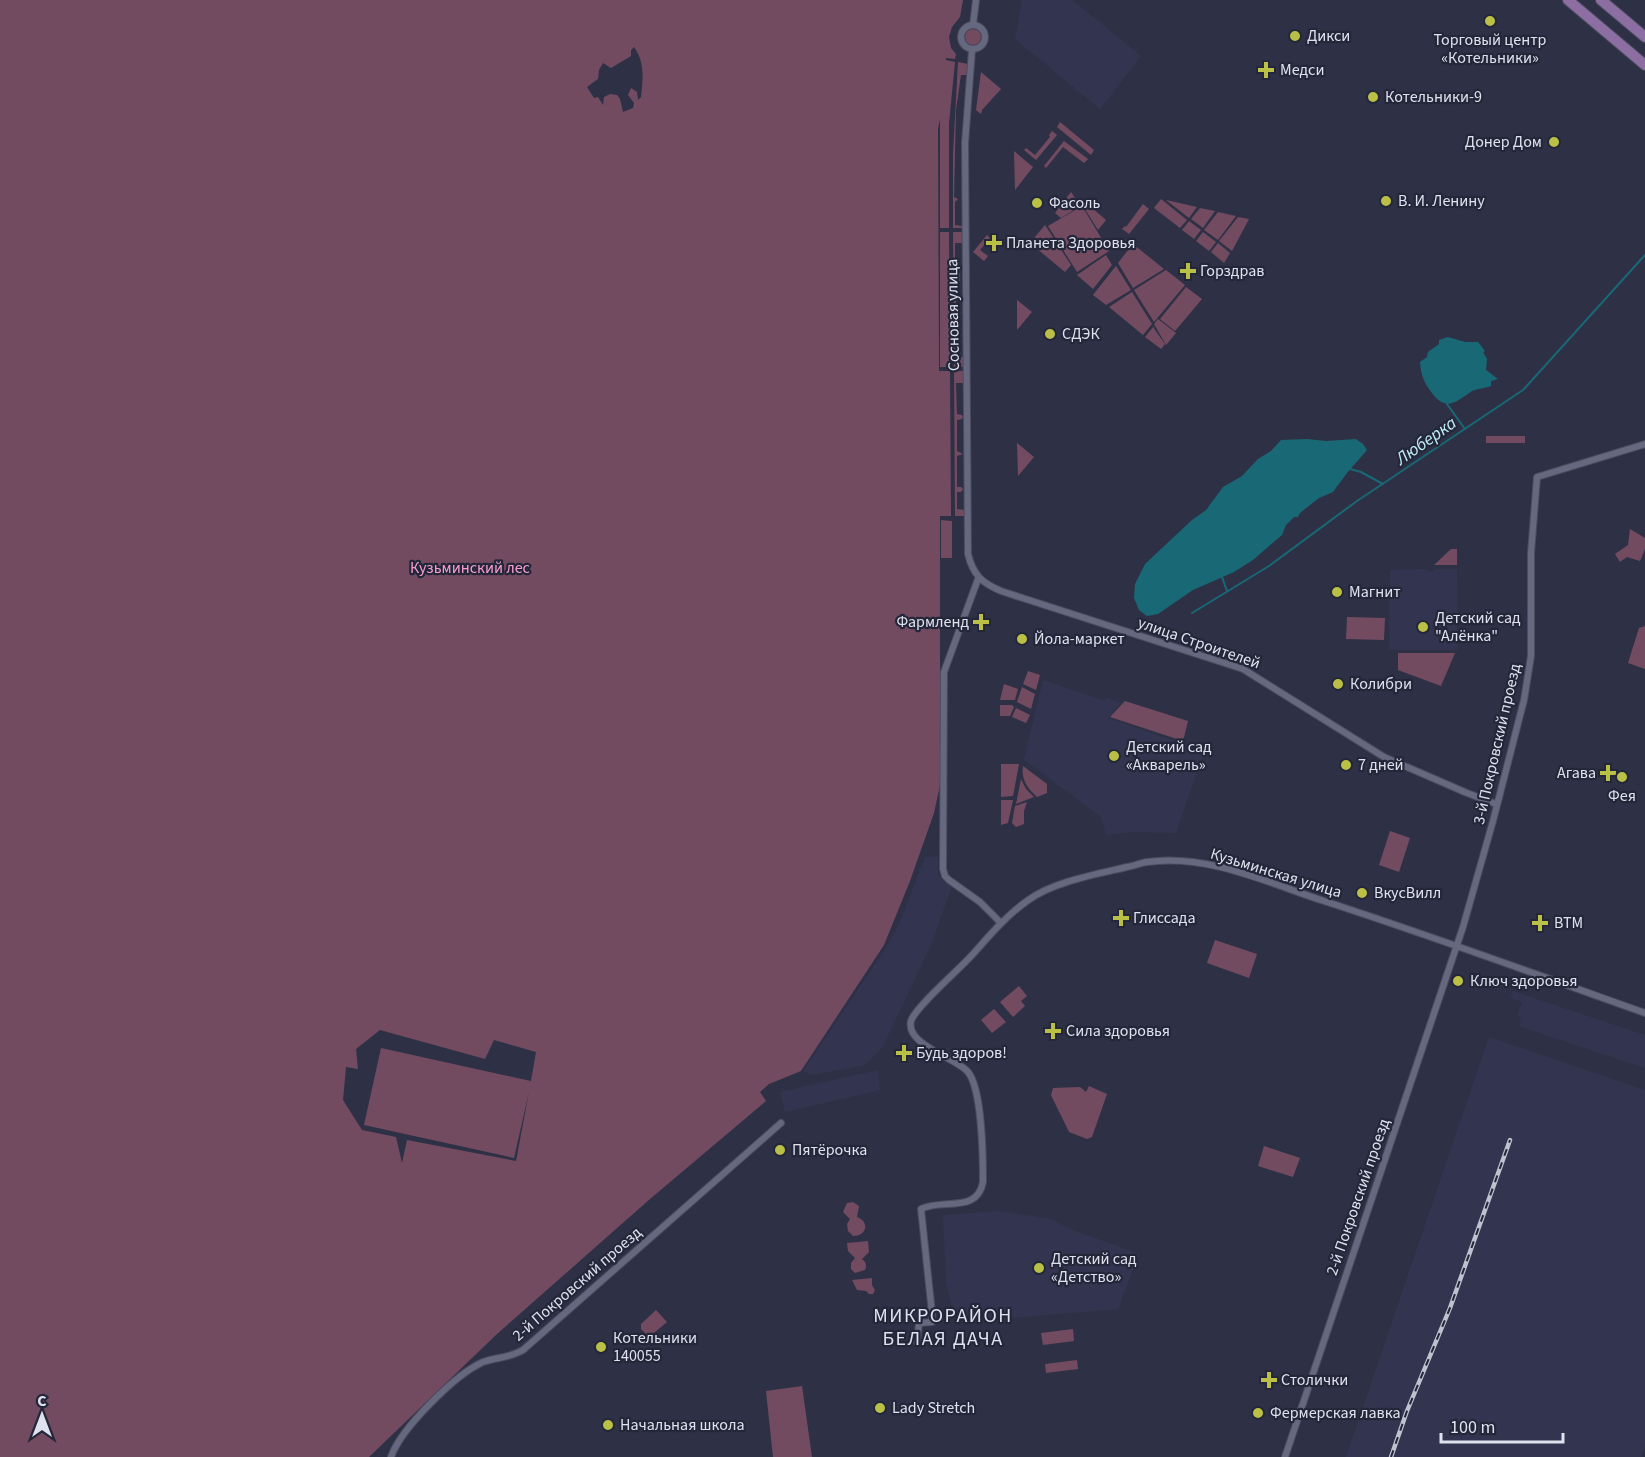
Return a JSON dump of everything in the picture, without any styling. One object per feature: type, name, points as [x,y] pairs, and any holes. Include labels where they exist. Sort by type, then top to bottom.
[{"type":"highway","points":[[1568,0],[1645,65]]},
{"type":"highway","points":[[1601,0],[1645,37]]},
{"type":"street","name":"Сосновая улица","points":[[973,25],[976,0]]},
{"type":"street","name":"Сосновая улица","points":[[973,25],[982,28],[986,39],[980,48],[972,50],[964,45],[961,35],[965,28],[973,25]]},
{"type":"street","name":"Сосновая улица","points":[[972,50],[965,143],[968,554],[971,568],[978,579]]},
{"type":"street","name":"3-й Покровский проезд","points":[[1457,946],[1493,820],[1521,710],[1531,656],[1531,553],[1537,477],[1645,444]]},
{"type":"street","name":"улица Строителей","points":[[978,579],[1001,591],[1243,669],[1384,757],[1496,804]]},
{"type":"street","points":[[978,579],[944,672],[943,869],[949,880],[980,902],[1000,922]]},
{"type":"street","name":"Кузьминская улица","points":[[917,1342],[919,1323],[932,1322],[921,1209],[928,1205],[968,1202],[981,1191],[984,1182],[977,1094],[972,1077],[960,1064],[938,1054],[921,1042],[911,1029],[913,1017],[1000,922],[1029,899],[1066,883],[1147,862],[1183,862],[1228,869],[1457,946],[1645,1013]]},
{"type":"street","name":"2-й Покровский проезд","points":[[1285,1457],[1457,946]]},
{"type":"street","name":"2-й Покровский проезд","points":[[391,1457],[413,1420],[467,1372],[485,1362],[507,1358],[523,1350],[781,1123]]},
{"type":"shaded area","points":[[1022,0],[1072,0],[1141,56],[1100,109],[1015,39]]},
{"type":"shaded area","points":[[1448,337],[1465,342],[1478,342],[1485,351],[1483,352],[1487,359],[1486,370],[1498,379],[1491,381],[1491,386],[1474,390],[1447,404],[1437,399],[1427,386],[1420,362],[1439,344],[1439,340]]},
{"type":"shaded area","points":[[1356,439],[1367,450],[1333,492],[1319,498],[1298,517],[1294,517],[1286,525],[1282,535],[1253,560],[1234,572],[1193,590],[1158,614],[1147,616],[1139,610],[1134,598],[1135,584],[1145,564],[1206,510],[1223,487],[1242,476],[1281,440],[1326,441]]},
{"type":"shaded area","name":"Детский сад \"Алёнка\"","points":[[1427,569],[1428,572],[1434,569],[1457,569],[1458,650],[1389,650],[1390,570]]},
{"type":"shaded area","name":"Детский сад «Акварель»","points":[[1043,680],[1105,701],[1107,698],[1121,703],[1108,718],[1204,751],[1176,833],[1132,832],[1106,835],[1101,817],[1024,760]]},
{"type":"shaded area","points":[[925,857],[938,857],[938,876],[952,886],[931,945],[882,1048],[865,1065],[812,1075],[803,1071],[886,948],[899,924]]},
{"type":"shaded area","points":[[1513,991],[1645,1035],[1645,1068],[1519,1026],[1521,1018],[1517,1016],[1522,1002],[1510,998]]},
{"type":"shaded area","points":[[1489,1037],[1645,1090],[1645,1446],[1641,1457],[1346,1457]]},
{"type":"shaded area","points":[[878,1070],[880,1090],[785,1112],[780,1092]]},
{"type":"shaded area","name":"Детский сад «Детство»","points":[[1000,1211],[1051,1219],[1070,1229],[1139,1254],[1118,1309],[962,1322],[951,1302],[946,1281],[943,1215]]},
{"type":"green space","name":"Кузьминский лес","points":[[0,0],[963,0],[960,17],[952,27],[949,37],[951,48],[956,54],[955,59],[946,58],[946,60],[955,62],[949,123],[949,228],[940,228],[940,119],[938,129],[939,371],[950,371],[951,516],[940,516],[940,785],[934,813],[884,945],[801,1071],[769,1084],[760,1092],[766,1101],[650,1199],[497,1334],[369,1457],[0,1457]],"holes":[[[634,47],[642,65],[641,97],[638,100],[637,92],[631,88],[628,95],[634,103],[633,108],[623,112],[617,95],[610,94],[604,97],[603,105],[598,97],[594,98],[587,87],[598,79],[603,63],[611,68],[631,56],[631,50]],[[380,1030],[485,1059],[494,1040],[536,1052],[531,1081],[381,1048],[364,1125],[514,1158],[529,1092],[516,1161],[407,1140],[402,1163],[396,1137],[362,1130],[343,1100],[346,1067],[358,1069],[356,1049]]]},
{"type":"green space","points":[[970,29],[976,29],[981,37],[979,43],[970,45],[965,40],[965,34]]},
{"type":"green space","points":[[958,62],[968,64],[967,75],[961,75],[956,110],[954,197],[958,199],[955,202],[955,225],[962,226],[962,228],[953,228],[953,154]]},
{"type":"green space","points":[[981,72],[1001,89],[981,114],[976,110]]},
{"type":"green space","points":[[1060,122],[1094,150],[1091,155],[1057,127]]},
{"type":"green space","points":[[1052,131],[1057,135],[1036,160],[1024,150],[1026,148],[1035,155],[1050,137]]},
{"type":"green space","points":[[1064,141],[1088,159],[1084,163],[1063,147],[1046,168],[1044,166]]},
{"type":"green space","points":[[1014,151],[1033,167],[1015,190]]},
{"type":"green space","points":[[1071,192],[1080,206],[1061,218],[1055,213]]},
{"type":"green space","points":[[1161,199],[1187,220],[1180,228],[1154,208]]},
{"type":"green space","points":[[1166,200],[1197,207],[1189,218]]},
{"type":"green space","points":[[1085,202],[1106,220],[1098,230],[1083,206]]},
{"type":"green space","points":[[1143,204],[1149,209],[1129,234],[1122,229]]},
{"type":"green space","points":[[1082,206],[1109,251],[1077,272],[1048,226]]},
{"type":"green space","points":[[1200,208],[1215,211],[1203,228],[1191,219]]},
{"type":"green space","points":[[1218,212],[1236,216],[1218,240],[1204,230]]},
{"type":"green space","points":[[1238,217],[1249,219],[1232,251],[1219,241]]},
{"type":"green space","points":[[1189,221],[1201,230],[1194,239],[1182,230]]},
{"type":"green space","points":[[1045,225],[1071,265],[1065,272],[1030,243]]},
{"type":"green space","points":[[940,232],[949,232],[950,367],[940,367]]},
{"type":"green space","points":[[953,232],[962,232],[962,243],[955,243],[955,273],[960,273],[960,281],[956,282],[956,311],[961,313],[956,315],[956,357],[963,357],[963,367],[954,367]]},
{"type":"green space","points":[[1203,232],[1216,242],[1209,251],[1196,241]]},
{"type":"green space","points":[[987,235],[990,238],[980,250],[988,256],[984,261],[973,252]]},
{"type":"green space","points":[[1218,243],[1230,253],[1224,263],[1211,252]]},
{"type":"green space","points":[[1133,244],[1164,269],[1133,288],[1118,263]]},
{"type":"green space","points":[[1106,255],[1112,265],[1093,289],[1077,275]]},
{"type":"green space","points":[[1116,266],[1131,290],[1106,305],[1093,295]]},
{"type":"green space","points":[[1166,270],[1185,285],[1154,322],[1134,290]]},
{"type":"green space","points":[[1186,287],[1202,299],[1175,331],[1160,319]]},
{"type":"green space","points":[[1132,292],[1152,324],[1143,335],[1109,307]]},
{"type":"green space","points":[[1017,300],[1032,312],[1017,330]]},
{"type":"green space","points":[[1158,319],[1176,333],[1166,345],[1154,324]]},
{"type":"green space","points":[[1153,327],[1165,344],[1161,349],[1145,337]]},
{"type":"green space","points":[[954,371],[964,371],[964,383],[956,383],[957,414],[963,417],[957,420],[957,451],[963,454],[957,456],[957,487],[963,489],[957,492],[957,509],[965,510],[965,516],[955,516]]},
{"type":"green space","points":[[1486,436],[1525,436],[1525,443],[1486,443]]},
{"type":"green space","points":[[1017,443],[1034,457],[1018,476]]},
{"type":"green space","points":[[941,520],[952,521],[952,558],[941,558]]},
{"type":"green space","points":[[1630,529],[1645,538],[1645,549],[1640,561],[1627,557],[1620,562],[1615,554],[1628,545]]},
{"type":"green space","points":[[1451,549],[1457,549],[1457,565],[1434,565]]},
{"type":"green space","points":[[1347,617],[1385,618],[1384,640],[1346,639]]},
{"type":"green space","points":[[1645,626],[1645,669],[1628,663],[1639,628]]},
{"type":"green space","points":[[1398,653],[1455,653],[1441,686],[1398,670]]},
{"type":"green space","points":[[1028,671],[1040,675],[1036,690],[1023,684]]},
{"type":"green space","points":[[1004,684],[1018,689],[1015,700],[1000,700]]},
{"type":"green space","points":[[1022,687],[1035,694],[1031,709],[1017,702]]},
{"type":"green space","points":[[1125,701],[1188,721],[1183,741],[1110,717]]},
{"type":"green space","points":[[1000,705],[1014,707],[1010,716],[1000,716]]},
{"type":"green space","points":[[1016,708],[1030,715],[1026,723],[1012,717]]},
{"type":"green space","points":[[1001,764],[1019,764],[1013,796],[1001,797]]},
{"type":"green space","points":[[1023,766],[1047,784],[1047,793],[1037,797],[1030,790],[1024,779]]},
{"type":"green space","points":[[1021,779],[1026,789],[1034,797],[1016,804]]},
{"type":"green space","points":[[1001,800],[1013,800],[1008,823],[1001,825]]},
{"type":"green space","points":[[1027,802],[1024,824],[1016,827],[1012,823],[1015,806]]},
{"type":"green space","points":[[1390,831],[1410,838],[1399,872],[1379,865]]},
{"type":"green space","points":[[1215,940],[1257,954],[1249,978],[1207,963]]},
{"type":"green space","points":[[1019,986],[1027,996],[1021,1001],[1025,1006],[1013,1017],[1000,1002]]},
{"type":"green space","points":[[994,1009],[1006,1022],[992,1033],[981,1020]]},
{"type":"green space","points":[[1089,1086],[1107,1094],[1092,1137],[1087,1139],[1069,1132],[1051,1095],[1053,1088],[1080,1087],[1086,1092]]},
{"type":"green space","points":[[1264,1146],[1300,1158],[1293,1177],[1258,1166]]},
{"type":"green space","points":[[853,1202],[859,1206],[857,1217],[864,1222],[865,1228],[861,1234],[853,1236],[848,1231],[847,1224],[850,1219],[843,1212],[847,1203]]},
{"type":"green space","points":[[868,1241],[869,1252],[862,1259],[866,1269],[855,1273],[851,1269],[851,1263],[855,1258],[848,1251],[847,1243]]},
{"type":"green space","points":[[872,1278],[875,1290],[873,1294],[857,1290],[852,1280]]},
{"type":"green space","points":[[656,1310],[667,1322],[649,1337],[641,1329],[641,1324]]},
{"type":"green space","points":[[1073,1329],[1074,1341],[1043,1345],[1041,1333]]},
{"type":"green space","points":[[1077,1360],[1078,1369],[1046,1373],[1045,1364]]},
{"type":"green space","points":[[802,1386],[812,1457],[773,1457],[766,1391]]},
{"type":"waterway","name":"Люберка","points":[[1192,613],[1269,566],[1357,501],[1523,390],[1645,255]]},
{"type":"waterway","points":[[1447,404],[1465,429]]},
{"type":"waterway","points":[[1350,469],[1361,472],[1383,484]]},
{"type":"waterway","points":[[1222,577],[1227,591]]},
{"type":"railway","points":[[1391,1457],[1407,1411],[1450,1308],[1510,1140]]},
{"type":"place","name":"Торговый центр «Котельники»","points":[[1490,21]]},
{"type":"place","name":"Дикси","points":[[1295,36]]},
{"type":"place","name":"Медси","points":[[1266,70]]},
{"type":"place","name":"Котельники-9","points":[[1373,97]]},
{"type":"place","name":"Донер Дом","points":[[1554,142]]},
{"type":"place","name":"В. И. Ленину","points":[[1386,201]]},
{"type":"place","name":"Фасоль","points":[[1037,203]]},
{"type":"place","name":"Планета Здоровья","points":[[994,243]]},
{"type":"place","name":"Горздрав","points":[[1188,271]]},
{"type":"place","name":"СДЭК","points":[[1050,334]]},
{"type":"place","name":"Магнит","points":[[1337,592]]},
{"type":"place","name":"Фармленд","points":[[981,622]]},
{"type":"place","name":"Детский сад \"Алёнка\"","points":[[1423,627]]},
{"type":"place","name":"Йола-маркет","points":[[1022,639]]},
{"type":"place","name":"Колибри","points":[[1338,684]]},
{"type":"place","name":"Детский сад «Акварель»","points":[[1114,756]]},
{"type":"place","name":"7 дней","points":[[1346,765]]},
{"type":"place","name":"Агава","points":[[1608,773]]},
{"type":"place","name":"Фея","points":[[1622,777]]},
{"type":"place","name":"ВкусВилл","points":[[1362,893]]},
{"type":"place","name":"Глиссада","points":[[1121,918]]},
{"type":"place","name":"ВТМ","points":[[1540,923]]},
{"type":"place","name":"Ключ здоровья","points":[[1458,981]]},
{"type":"place","name":"Сила здоровья","points":[[1053,1031]]},
{"type":"place","name":"Будь здоров!","points":[[904,1053]]},
{"type":"place","name":"Пятёрочка","points":[[780,1150]]},
{"type":"place","name":"Детский сад «Детство»","points":[[1039,1268]]},
{"type":"place","name":"Котельники 140055","points":[[601,1347]]},
{"type":"place","name":"Столички","points":[[1269,1380]]},
{"type":"place","name":"Lady Stretch","points":[[880,1408]]},
{"type":"place","name":"Фермерская лавка","points":[[1258,1413]]},
{"type":"place","name":"Начальная школа","points":[[608,1425]]},
{"type":"district","name":"МИКРОРАЙОН БЕЛАЯ ДАЧА","points":[[943,1328]]}]
